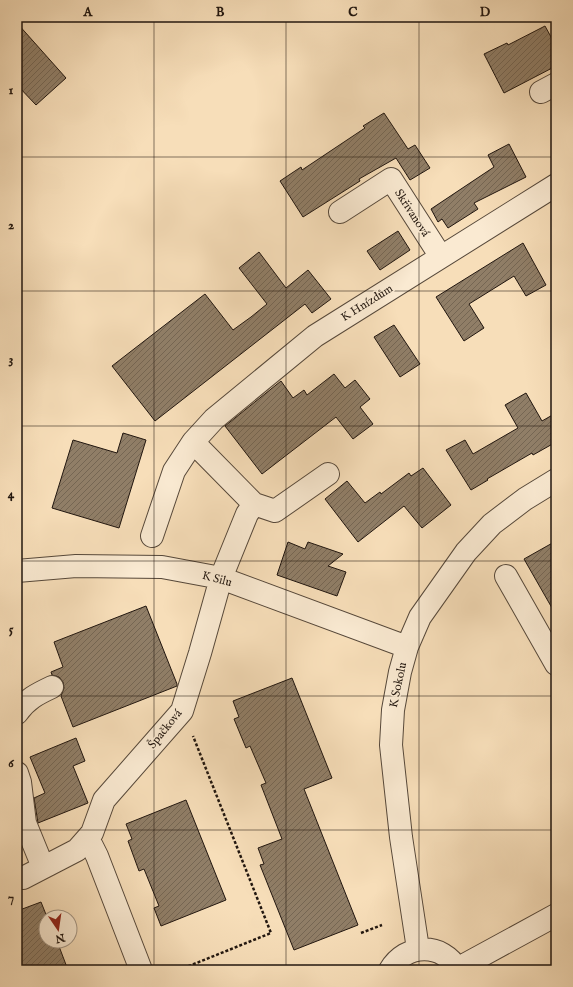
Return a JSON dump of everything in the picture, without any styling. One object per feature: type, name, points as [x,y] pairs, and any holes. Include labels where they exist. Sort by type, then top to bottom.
[{"type":"street","name":"Skřivanová","points":[[340,212],[390,179],[441,257]]},
{"type":"street","name":"K Hnízdům","points":[[152,536],[174,471],[193,442],[214,418],[315,336],[556,185]]},
{"type":"street","points":[[193,442],[254,504],[275,511],[328,474]]},
{"type":"street","name":"K Sokolu","points":[[418,949],[401,837],[391,745],[393,710],[400,672],[407,647],[420,617],[466,552],[498,520],[525,498],[556,480]]},
{"type":"street","points":[[221,578],[247,514],[254,504]]},
{"type":"street","name":"K Silu","points":[[17,571],[76,566],[162,567],[221,578],[407,647]]},
{"type":"street","points":[[506,576],[556,664]]},
{"type":"street","name":"Špačková","points":[[23,878],[77,850],[92,833],[104,800],[182,711],[221,578]]},
{"type":"street","points":[[17,713],[24,703],[36,695],[52,688]]},
{"type":"street","points":[[17,774],[20,782],[25,823],[42,867]]},
{"type":"street","points":[[85,841],[92,846],[97,856],[141,970]]},
{"type":"street","points":[[390,970],[400,957],[418,949],[436,951],[444,955],[452,961],[457,969],[556,916]]},
{"type":"path","points":[[179,970],[271,933],[199,746],[182,711]]},
{"type":"path","points":[[361,934],[382,925]]},
{"type":"building","points":[[17,23],[66,78],[36,105],[17,85]]},
{"type":"building","points":[[545,26],[556,46],[556,66],[504,93],[484,54],[507,43],[508,45]]},
{"type":"building","points":[[384,113],[408,149],[415,145],[430,168],[410,180],[396,158],[359,179],[360,181],[303,217],[280,181],[301,167],[302,170],[365,128],[363,126]]},
{"type":"building","points":[[509,144],[526,177],[474,203],[478,209],[448,228],[442,219],[438,222],[431,209],[494,167],[488,155]]},
{"type":"building","points":[[398,231],[410,250],[380,270],[367,251]]},
{"type":"building","points":[[523,243],[546,285],[526,296],[514,276],[469,304],[484,328],[464,341],[436,297]]},
{"type":"building","points":[[259,252],[286,288],[308,270],[331,299],[312,313],[305,304],[155,421],[112,366],[205,294],[233,330],[251,317],[267,304],[239,268]]},
{"type":"building","points":[[394,325],[420,364],[400,377],[374,337]]},
{"type":"building","points":[[334,374],[345,388],[355,380],[370,399],[360,407],[373,424],[353,439],[336,417],[262,474],[225,426],[281,381],[293,398],[304,390],[307,395]]},
{"type":"building","points":[[526,393],[542,421],[556,413],[556,442],[533,455],[532,453],[471,490],[446,450],[465,440],[473,454],[518,428],[505,405]]},
{"type":"building","points":[[123,433],[146,440],[119,528],[52,508],[73,440],[117,453]]},
{"type":"building","points":[[423,468],[451,505],[422,528],[404,506],[358,542],[325,499],[347,481],[365,503],[380,492],[381,494],[409,473],[411,476]]},
{"type":"building","points":[[556,541],[556,615],[524,559]]},
{"type":"building","points":[[288,542],[305,549],[308,542],[343,554],[328,566],[346,572],[337,596],[277,575]]},
{"type":"building","points":[[146,606],[177,686],[73,727],[61,696],[64,688],[63,682],[59,677],[52,675],[51,672],[63,667],[54,642]]},
{"type":"building","points":[[292,678],[332,778],[304,789],[358,925],[294,950],[260,865],[264,864],[258,848],[282,839],[261,785],[266,783],[250,746],[246,748],[234,719],[239,717],[233,701]]},
{"type":"building","points":[[76,738],[85,761],[73,766],[88,803],[38,823],[34,798],[45,793],[30,757]]},
{"type":"building","points":[[186,800],[226,900],[161,926],[154,908],[159,906],[144,869],[139,871],[128,841],[132,839],[126,824]]},
{"type":"building","points":[[41,902],[44,909],[38,909],[38,949],[60,949],[68,970],[17,970],[17,911]]}]
